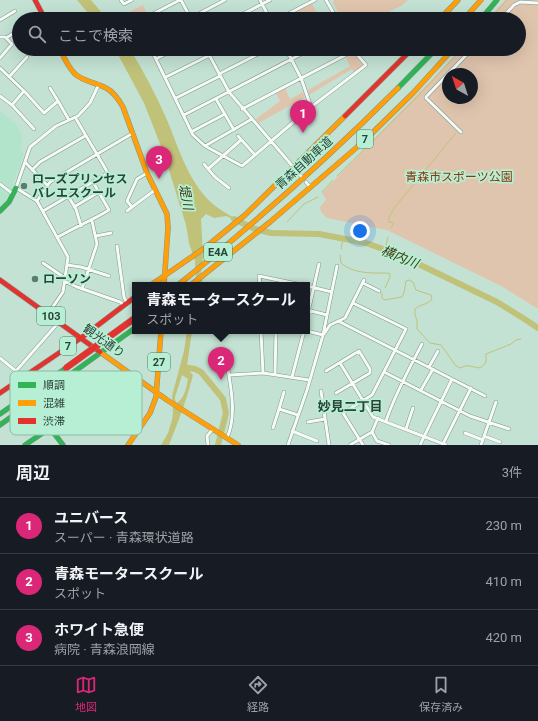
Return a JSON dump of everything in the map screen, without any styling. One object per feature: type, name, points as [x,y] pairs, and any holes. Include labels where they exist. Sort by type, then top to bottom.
[{"type":"main road","points":[[35,0],[42,12]]},
{"type":"main road","points":[[447,12],[458,0]]},
{"type":"main road","points":[[470,12],[481,0]]},
{"type":"main road","points":[[487,12],[497,0]]},
{"type":"main road","points":[[63,56],[67,64],[76,75],[110,88],[119,99],[147,173],[168,218],[164,282]]},
{"type":"main road","points":[[155,282],[206,247],[245,215],[405,56]]},
{"type":"main road","name":"青森自動車道","points":[[182,282],[258,219],[344,141],[429,56]]},
{"type":"main road","name":"7","points":[[195,282],[270,222],[308,184],[386,120],[446,56]]},
{"type":"main road","points":[[0,211],[9,202],[16,188]]},
{"type":"main road","name":"観光通り","points":[[0,280],[127,371]]},
{"type":"main road","name":"7","points":[[33,371],[81,338],[132,299]]},
{"type":"main road","points":[[62,371],[132,320]]},
{"type":"main road","name":"7","points":[[76,371],[132,330]]},
{"type":"main road","name":"27","points":[[142,424],[150,412],[157,392],[161,334]]},
{"type":"main road","name":"観光通り","points":[[142,382],[188,414],[238,445]]},
{"type":"main road","name":"7","points":[[0,393],[10,386]]},
{"type":"main road","points":[[0,414],[10,407]]},
{"type":"main road","name":"7","points":[[0,425],[10,417]]},
{"type":"main road","points":[[25,445],[40,435]]},
{"type":"main road","points":[[55,435],[63,445]]},
{"type":"main road","name":"27","points":[[128,445],[135,435]]},
{"type":"street","points":[[121,0],[124,4],[132,0]]},
{"type":"street","points":[[157,12],[180,0],[186,12]]},
{"type":"street","points":[[203,12],[225,0]]},
{"type":"street","points":[[260,0],[266,12]]},
{"type":"street","points":[[247,12],[270,0]]},
{"type":"street","points":[[292,12],[315,0]]},
{"type":"street","points":[[326,0],[333,12]]},
{"type":"street","points":[[507,12],[514,5],[520,2],[538,3]]},
{"type":"street","points":[[0,20],[12,13]]},
{"type":"street","points":[[6,38],[12,34]]},
{"type":"street","points":[[0,37],[6,38],[12,44],[0,58]]},
{"type":"street","points":[[154,56],[166,77],[191,132],[205,146],[242,166],[311,107],[366,65],[359,56]]},
{"type":"street","points":[[156,59],[162,56]]},
{"type":"street","points":[[166,77],[208,56]]},
{"type":"street","points":[[210,56],[229,92],[270,142],[301,176]]},
{"type":"street","points":[[176,98],[255,56]]},
{"type":"street","points":[[290,56],[301,78],[311,107]]},
{"type":"street","points":[[184,115],[297,56]]},
{"type":"street","points":[[242,109],[343,56]]},
{"type":"street","points":[[461,132],[426,97],[465,56]]},
{"type":"street","points":[[9,77],[27,57]]},
{"type":"street","points":[[0,68],[24,90],[44,113],[58,101]]},
{"type":"street","points":[[48,314],[64,292],[67,253],[38,201],[16,188],[30,147],[46,133],[83,111],[90,102],[99,84]]},
{"type":"street","points":[[50,88],[69,120]]},
{"type":"street","points":[[12,105],[24,90]]},
{"type":"street","points":[[0,96],[12,105],[34,129]]},
{"type":"street","points":[[216,98],[234,130]]},
{"type":"street","points":[[191,132],[225,114]]},
{"type":"street","points":[[43,211],[108,173],[75,117]]},
{"type":"street","points":[[205,146],[252,119]]},
{"type":"street","points":[[38,201],[47,185],[55,179],[133,133]]},
{"type":"street","points":[[32,170],[40,162],[85,136]]},
{"type":"street","points":[[238,136],[254,155]]},
{"type":"street","points":[[208,169],[242,140]]},
{"type":"street","points":[[25,162],[47,185]]},
{"type":"street","points":[[204,164],[215,177],[229,188]]},
{"type":"street","points":[[132,207],[127,201],[137,179],[147,173]]},
{"type":"street","points":[[58,237],[92,221],[110,209],[93,182]]},
{"type":"street","points":[[0,184],[13,194]]},
{"type":"street","points":[[127,211],[154,190]]},
{"type":"street","points":[[74,207],[99,192]]},
{"type":"street","points":[[68,196],[81,226]]},
{"type":"street","points":[[82,289],[97,244],[92,221]]},
{"type":"street","points":[[96,236],[111,233]]},
{"type":"street","points":[[43,263],[65,280],[82,289],[125,304],[117,246]]},
{"type":"street","points":[[310,301],[319,264]]},
{"type":"street","points":[[67,265],[89,269],[109,276]]},
{"type":"street","points":[[288,445],[323,335],[337,266]]},
{"type":"street","points":[[260,282],[259,276],[288,282]]},
{"type":"street","points":[[323,335],[330,325],[345,318],[364,281],[379,291]]},
{"type":"street","points":[[310,286],[332,292]]},
{"type":"street","points":[[353,303],[406,329],[372,395],[343,413],[363,445]]},
{"type":"street","points":[[310,310],[327,314]]},
{"type":"street","points":[[338,321],[485,396]]},
{"type":"street","points":[[17,371],[59,322]]},
{"type":"street","points":[[310,332],[323,335]]},
{"type":"street","points":[[261,334],[263,373]]},
{"type":"street","points":[[275,374],[276,334]]},
{"type":"street","points":[[292,377],[304,334]]},
{"type":"street","points":[[386,421],[392,402],[422,344]]},
{"type":"street","points":[[326,371],[359,351],[370,369],[370,373],[336,393]]},
{"type":"street","points":[[421,390],[438,351]]},
{"type":"street","points":[[0,358],[15,371]]},
{"type":"street","points":[[340,362],[371,415],[424,435],[443,444],[471,388]]},
{"type":"street","points":[[226,437],[232,425],[233,416],[227,364]]},
{"type":"street","points":[[384,372],[460,411],[509,429]]},
{"type":"street","points":[[229,376],[263,373],[309,380]]},
{"type":"street","points":[[420,445],[452,379]]},
{"type":"street","points":[[321,391],[329,445]]},
{"type":"street","points":[[273,428],[284,392]]},
{"type":"street","points":[[481,445],[496,402]]},
{"type":"street","points":[[406,429],[413,408]]},
{"type":"street","points":[[279,409],[298,415]]},
{"type":"street","points":[[350,445],[372,432],[378,418]]},
{"type":"street","points":[[308,422],[325,419]]},
{"type":"street","points":[[208,445],[208,436],[213,430]]},
{"type":"street","points":[[292,431],[316,441]]},
{"type":"street","points":[[372,432],[378,441],[389,445]]},
{"type":"street","points":[[465,433],[500,442]]},
{"type":"shaded area","points":[[0,111],[15,123],[22,135],[21,151],[24,154],[9,196],[0,206]]},
{"type":"green space","points":[[334,0],[408,0],[401,6],[388,12],[338,12],[333,3]]},
{"type":"green space","name":"青森市スポーツ公園","points":[[505,0],[538,0],[538,309],[503,287],[387,230],[327,218],[321,212],[320,207],[326,200],[322,193],[442,69],[442,104],[478,104],[478,68],[443,68],[454,56],[526,56],[526,12],[494,12]]},
{"type":"green space","points":[[312,4],[316,12],[296,12]]},
{"type":"green space","points":[[143,5],[146,12],[129,12]]},
{"type":"green space","points":[[356,56],[363,66],[354,72],[352,69],[309,95],[308,90],[350,66],[346,57]]},
{"type":"green space","points":[[285,88],[290,99],[303,92],[305,97],[259,123],[256,119],[280,101],[276,93]]},
{"type":"water","points":[[77,0],[91,0],[101,12],[87,12]]},
{"type":"water","name":"堤川","points":[[119,56],[134,56],[167,120],[191,177],[205,197],[224,212],[243,223],[226,216],[214,218],[206,214],[201,219],[203,256],[201,273],[202,282],[196,282],[195,261],[189,243],[186,225],[164,154],[144,103]]},
{"type":"water","points":[[187,334],[192,334],[187,366],[191,368],[190,372],[193,375],[191,384],[169,445],[161,445],[168,433],[172,420],[172,396],[184,351]],"holes":[[[182,375],[188,379],[186,389],[180,401],[177,403],[175,397]]]},
{"type":"waterway","points":[[496,12],[507,0]]},
{"type":"waterway","points":[[337,176],[418,96],[455,56]]},
{"type":"waterway","points":[[391,228],[394,223],[389,222],[389,217],[395,207],[456,133]]},
{"type":"waterway","points":[[322,192],[333,180]]},
{"type":"waterway","points":[[287,222],[304,204],[318,197]]},
{"type":"waterway","name":"横内川","points":[[234,219],[255,229],[271,233],[319,234],[366,243],[380,248],[410,260],[497,302],[538,328]]},
{"type":"waterway","points":[[385,250],[388,237]]},
{"type":"waterway","points":[[341,249],[343,238]]},
{"type":"waterway","points":[[340,255],[341,263],[351,269],[363,272],[390,274],[385,288]]},
{"type":"waterway","points":[[382,293],[382,298],[384,300],[402,297],[406,281],[409,280],[413,282],[416,290],[431,295],[432,299],[430,301],[415,309],[417,329],[430,343],[441,345],[456,366],[460,368],[467,366],[477,368],[482,367],[486,362],[486,354],[521,339]]},
{"type":"waterway","points":[[183,367],[195,369],[201,372],[223,399],[226,413],[218,445]]},
{"type":"traffic: fast","points":[[487,12],[497,0]]},
{"type":"traffic: fast","points":[[398,88],[429,56]]},
{"type":"traffic: fast","points":[[0,211],[9,202],[16,188]]},
{"type":"traffic: fast","points":[[75,371],[132,330]]},
{"type":"traffic: fast","points":[[62,371],[66,368]]},
{"type":"traffic: fast","points":[[0,414],[10,407]]},
{"type":"traffic: fast","points":[[0,425],[10,418]]},
{"type":"traffic: fast","points":[[25,445],[40,435]]},
{"type":"traffic: fast","points":[[55,435],[63,445]]},
{"type":"traffic: slow","points":[[447,12],[458,0]]},
{"type":"traffic: slow","points":[[470,12],[481,0]]},
{"type":"traffic: slow","points":[[64,56],[75,74],[82,79],[109,90],[116,96],[123,107],[147,173],[167,214],[168,228],[164,282]]},
{"type":"traffic: slow","points":[[195,282],[270,222],[363,142],[413,93],[447,56]]},
{"type":"traffic: slow","points":[[182,282],[291,190],[398,88]]},
{"type":"traffic: slow","points":[[155,282],[206,247],[245,215],[345,116]]},
{"type":"traffic: slow","points":[[142,425],[150,413],[156,397],[161,334]]},
{"type":"traffic: slow","points":[[100,352],[127,371]]},
{"type":"traffic: slow","points":[[142,382],[167,400],[238,445]]},
{"type":"traffic: slow","points":[[128,445],[135,435]]},
{"type":"traffic: jam","points":[[35,0],[41,12]]},
{"type":"traffic: jam","points":[[345,116],[405,56]]},
{"type":"traffic: jam","points":[[0,280],[100,352]]},
{"type":"traffic: jam","points":[[32,371],[81,338],[132,299]]},
{"type":"traffic: jam","points":[[66,368],[132,320]]},
{"type":"traffic: jam","points":[[0,393],[10,386]]},
{"type":"place","name":"ユニバース","points":[[303,133]]},
{"type":"place","name":"ホワイト急便","points":[[159,179]]},
{"type":"place","name":"ローズプリンセス バレエスクール","points":[[24,186]]},
{"type":"place","name":"ローソン","points":[[35,279]]},
{"type":"place","name":"青森モータースクール","points":[[221,380]]},
{"type":"district","name":"妙見二丁目","points":[[350,406]]}]
